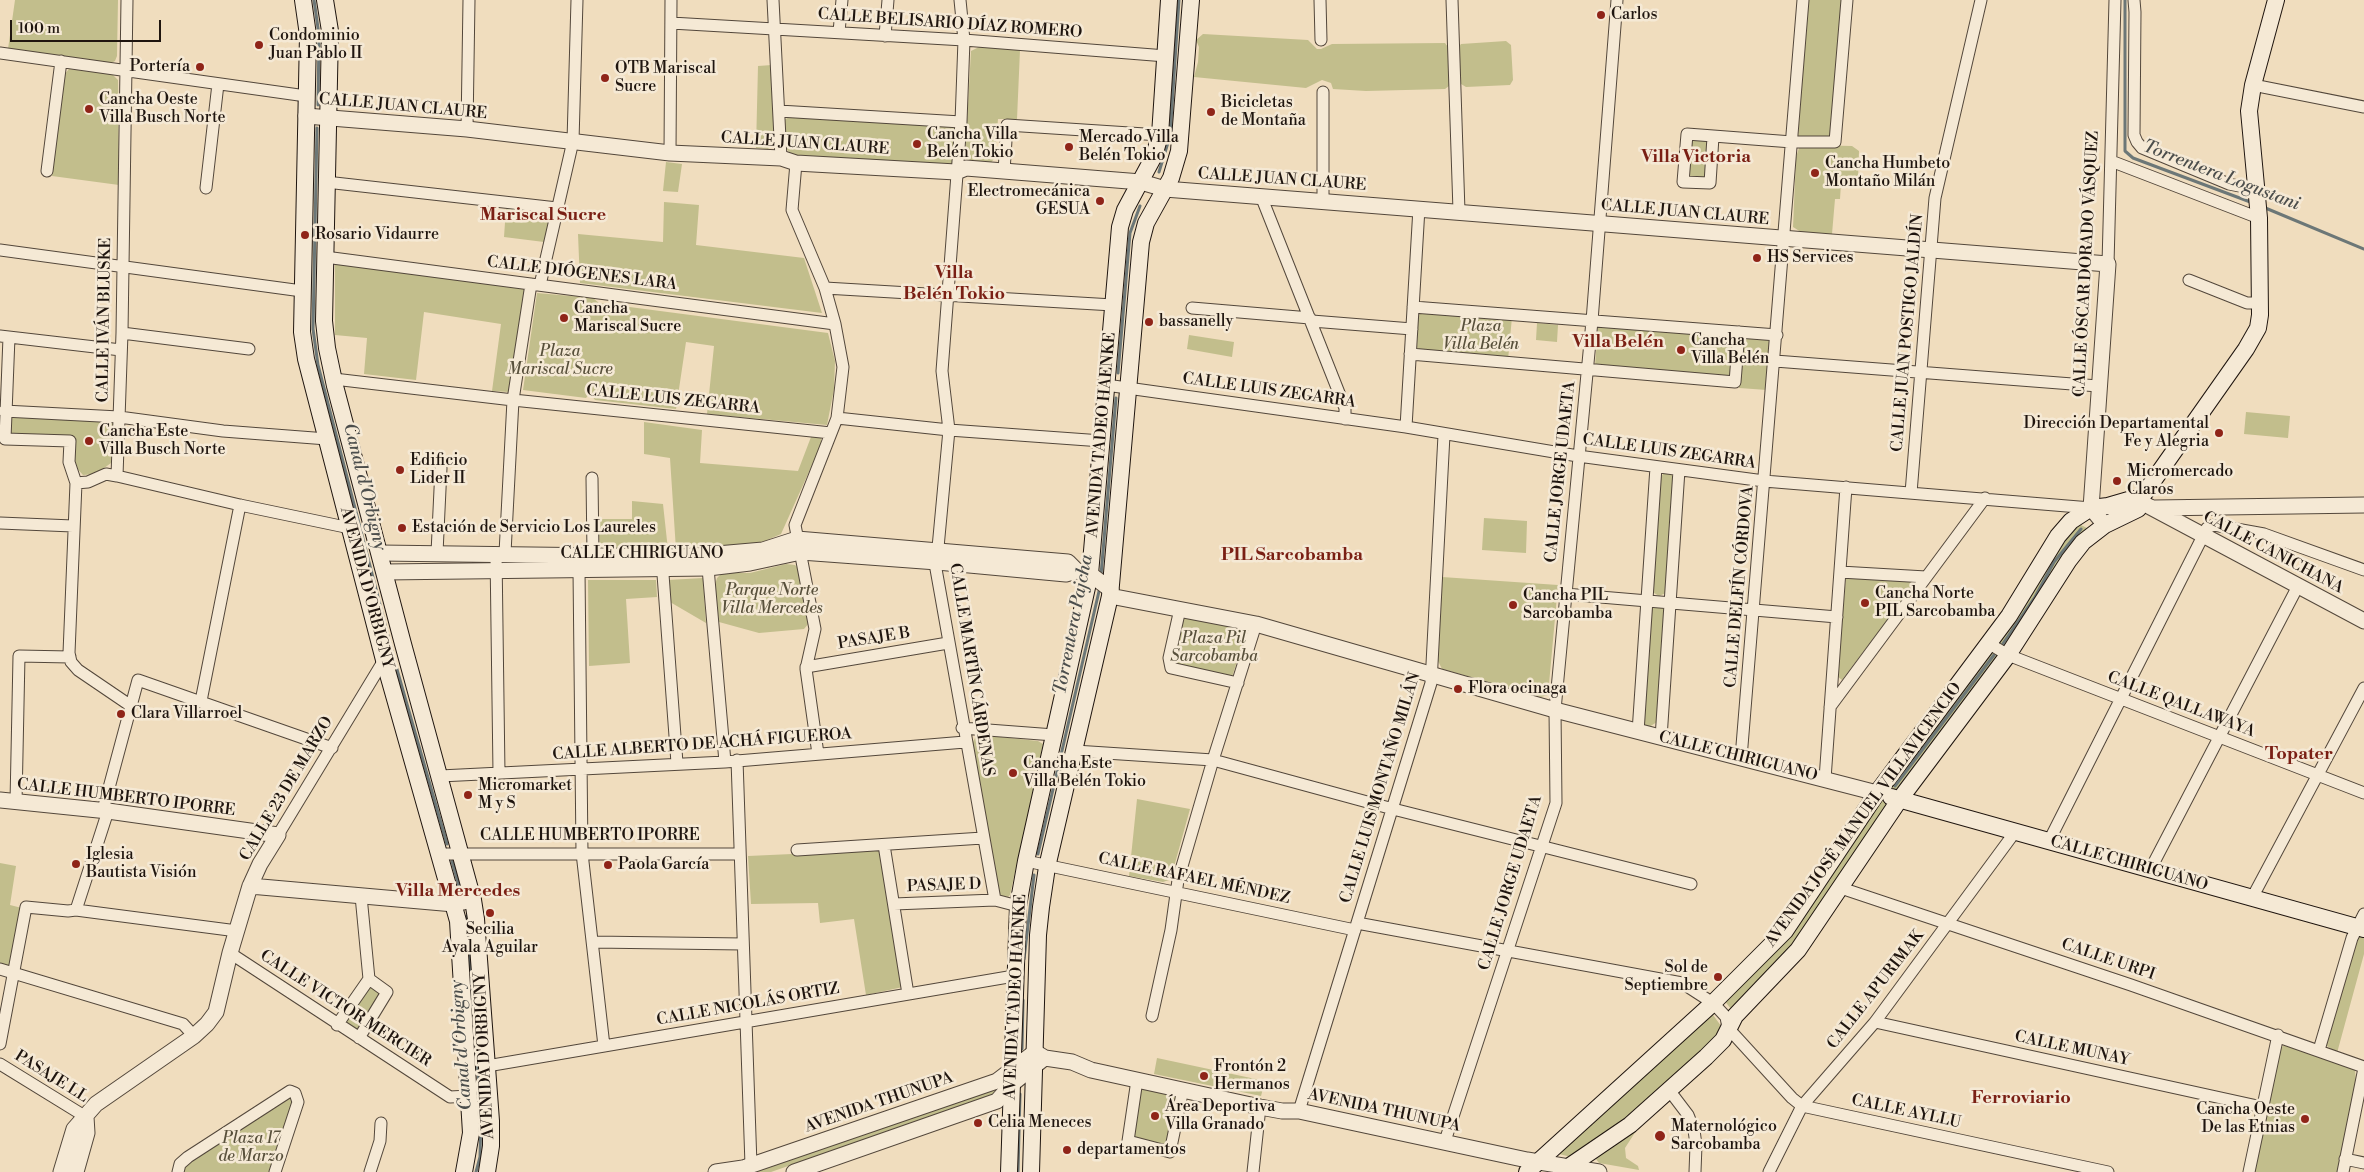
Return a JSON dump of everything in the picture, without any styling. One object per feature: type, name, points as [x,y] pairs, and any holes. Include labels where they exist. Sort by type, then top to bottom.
[{"type":"main road","name":"AVENIDA D'ORBIGNY","points":[[303,0],[308,35],[302,332],[306,359],[384,660],[441,854],[458,921],[471,1133],[464,1172]]},
{"type":"main road","name":"AVENIDA D'ORBIGNY","points":[[325,0],[330,31],[324,321],[334,378],[473,900],[491,1121],[491,1146],[487,1172]]},
{"type":"main road","name":"AVENIDA TADEO HAENKE","points":[[1009,1172],[1014,976],[1018,906],[1054,736],[1098,582],[1102,441],[1120,227],[1125,210],[1154,156],[1160,135],[1169,0]]},
{"type":"main road","name":"AVENIDA TADEO HAENKE","points":[[1031,1172],[1038,1058],[1038,935],[1045,866],[1075,751],[1098,582],[1128,388],[1142,234],[1165,189],[1176,160],[1182,130],[1191,0]]},
{"type":"main road","name":"AVENIDA JOSÉ MANUEL VILLAVICENCIO","points":[[1565,1169],[1630,1125],[1723,1040],[1735,1016],[1798,950],[1900,799],[2008,655],[2069,560],[2083,542],[2105,525],[2133,514],[2138,510],[2139,501],[2246,349],[2258,328],[2260,303],[2258,202],[2248,111],[2253,84],[2276,0]]},
{"type":"main road","name":"AVENIDA JOSÉ MANUEL VILLAVICENCIO","points":[[1533,1167],[1714,1003],[1784,931],[1877,793],[2009,616],[2058,536],[2071,521],[2090,508],[2132,500],[2139,501]]},
{"type":"main road","name":"CALLE CHIRIGUANO","points":[[1877,793],[2252,898],[2362,923]]},
{"type":"street","name":"CALLE IVÁN BLUSKE","points":[[117,476],[122,333],[127,0]]},
{"type":"street","points":[[467,129],[469,0]]},
{"type":"street","points":[[499,773],[496,570],[501,554],[513,400],[535,284],[558,208],[573,141],[577,0]]},
{"type":"street","points":[[670,152],[671,0]]},
{"type":"street","points":[[773,0],[781,158]]},
{"type":"street","points":[[839,32],[842,0]]},
{"type":"street","points":[[886,36],[888,0]]},
{"type":"street","name":"CALLE MARTÍN CÁRDENAS","points":[[960,0],[964,40],[961,122],[942,371],[949,430],[936,569],[962,728],[994,900]]},
{"type":"street","points":[[1320,0],[1320,40]]},
{"type":"street","points":[[1452,0],[1459,211]]},
{"type":"street","name":"CALLE JORGE UDAETA","points":[[1445,1141],[1556,802],[1555,710],[1578,456],[1581,446],[1588,370],[1616,0]]},
{"type":"street","name":"CALLE DELFÍN CÓRDOVA","points":[[1741,758],[1755,610],[1803,0]]},
{"type":"street","points":[[1713,137],[1710,183],[1684,182],[1687,134],[1792,142],[1835,142],[1847,0]]},
{"type":"street","name":"CALLE JUAN POSTIGO JALDÍN","points":[[1911,493],[1935,198],[1981,0]]},
{"type":"street","name":"CALLE ÓSCAR DORADO VÁSQUEZ","points":[[2090,508],[2108,264],[2115,0]]},
{"type":"street","points":[[2134,0],[2136,12],[2134,135],[2137,142],[2142,148],[2229,184],[2244,187],[2258,202]]},
{"type":"street","name":"CALLE BELISARIO DÍAZ ROMERO","points":[[671,23],[964,40],[1166,56]]},
{"type":"street","name":"CALLE JUAN CLAURE","points":[[0,52],[306,96]]},
{"type":"street","points":[[47,171],[61,61]]},
{"type":"street","points":[[206,188],[218,84]]},
{"type":"street","points":[[2253,84],[2364,107]]},
{"type":"street","points":[[1323,92],[1323,200]]},
{"type":"street","points":[[779,111],[961,122]]},
{"type":"street","name":"CALLE JUAN CLAURE","points":[[306,116],[467,129],[670,152],[781,158],[796,163],[956,172],[966,168],[1141,182],[1165,189],[1323,200],[2108,264]]},
{"type":"street","points":[[1004,171],[1007,125],[1160,135]]},
{"type":"street","points":[[2111,161],[2258,202]]},
{"type":"street","points":[[796,163],[792,210],[825,288],[835,324],[843,367],[837,418],[795,525],[815,629],[806,667],[818,754]]},
{"type":"street","points":[[326,182],[558,208]]},
{"type":"street","points":[[1261,196],[1345,408],[1345,419]]},
{"type":"street","points":[[1406,427],[1420,208]]},
{"type":"street","points":[[0,250],[302,291]]},
{"type":"street","name":"CALLE DIÓGENES LARA","points":[[325,257],[835,324]]},
{"type":"street","points":[[2189,280],[2247,303],[2260,303]]},
{"type":"street","points":[[825,288],[1113,305]]},
{"type":"street","points":[[1413,307],[1777,335]]},
{"type":"street","points":[[1192,308],[1412,329]]},
{"type":"street","points":[[1410,354],[1735,382],[1739,332]]},
{"type":"street","points":[[122,333],[249,349]]},
{"type":"street","points":[[121,350],[4,337],[4,411],[5,438],[70,441],[69,462],[76,483],[73,526],[71,662],[78,670],[131,706]]},
{"type":"street","points":[[1775,361],[2098,386]]},
{"type":"street","name":"CALLE LUIS ZEGARRA","points":[[334,378],[513,400],[831,433]]},
{"type":"street","name":"CALLE LUIS ZEGARRA","points":[[1106,385],[1406,427],[1444,435],[1578,456],[1764,481],[2090,508]]},
{"type":"street","points":[[4,411],[119,417],[223,431],[327,439]]},
{"type":"street","points":[[837,418],[949,430],[1102,441]]},
{"type":"street","name":"CALLE LUIS MONTAÑO MILÁN","points":[[1299,1111],[1433,674],[1444,435]]},
{"type":"street","points":[[1638,732],[1656,467]]},
{"type":"street","points":[[436,553],[441,468]]},
{"type":"street","points":[[1661,738],[1679,470]]},
{"type":"street","points":[[76,483],[88,482],[106,474],[350,528]]},
{"type":"street","points":[[592,478],[593,556]]},
{"type":"street","points":[[1824,778],[1846,487]]},
{"type":"street","points":[[1830,707],[1985,498]]},
{"type":"street","name":"CALLE CANICHANA","points":[[2139,501],[2204,538],[2364,621]]},
{"type":"street","points":[[200,700],[240,505]]},
{"type":"street","points":[[2154,508],[2364,505]]},
{"type":"street","points":[[2090,508],[2105,525]]},
{"type":"street","points":[[0,523],[73,526]]},
{"type":"street","points":[[2048,841],[2204,538],[2207,528],[2214,525],[2264,534],[2364,570]]},
{"type":"street","name":"CALLE CHIRIGUANO","points":[[380,553],[593,556],[708,568],[750,563],[799,546]]},
{"type":"street","name":"CALLE CHIRIGUANO","points":[[385,572],[579,570],[662,563],[799,546],[938,556],[1068,562],[1098,582],[1180,609],[1256,624],[1555,710],[1877,793]]},
{"type":"street","points":[[662,563],[677,763]]},
{"type":"street","points":[[708,568],[725,762]]},
{"type":"street","points":[[579,570],[583,769],[582,853],[604,1046]]},
{"type":"street","points":[[1840,572],[1926,578]]},
{"type":"street","points":[[2150,870],[2218,736],[2298,586]]},
{"type":"street","points":[[1565,594],[1837,617]]},
{"type":"street","points":[[1180,609],[1169,658],[1171,668],[1238,683]]},
{"type":"street","points":[[1152,1016],[1171,930],[1176,891],[1213,760],[1256,624]]},
{"type":"street","name":"PASAJE B","points":[[806,667],[948,644]]},
{"type":"street","name":"CALLE QALLAWAYA","points":[[1988,644],[2008,655],[2364,794]]},
{"type":"street","points":[[16,802],[19,656],[70,657]]},
{"type":"street","name":"CALLE 23 DE MARZO","points":[[61,1172],[74,1129],[106,1096],[194,1036],[216,1012],[230,953],[250,886],[260,864],[384,660]]},
{"type":"street","points":[[76,910],[106,811],[138,680],[200,700],[332,748]]},
{"type":"street","points":[[2252,898],[2364,688]]},
{"type":"street","points":[[962,728],[1054,736]]},
{"type":"street","name":"CALLE ALBERTO DE ACHÁ FIGUEROA","points":[[440,776],[725,762],[965,742]]},
{"type":"street","points":[[1075,751],[1213,760],[1392,809],[1691,884]]},
{"type":"street","points":[[737,760],[751,1165]]},
{"type":"street","name":"CALLE HUMBERTO IPORRE","points":[[0,800],[106,811],[278,835]]},
{"type":"street","name":"CALLE APURIMAK","points":[[1769,1172],[1802,1106],[1876,1022],[2015,832]]},
{"type":"street","points":[[796,850],[884,846],[983,838]]},
{"type":"street","points":[[884,846],[908,994]]},
{"type":"street","name":"CALLE HUMBERTO IPORRE","points":[[441,854],[739,854]]},
{"type":"street","name":"CALLE RAFAEL MÉNDEZ","points":[[1028,862],[1356,926],[1682,983],[1714,1003],[1726,1017],[1728,1028]]},
{"type":"street","points":[[250,886],[454,904],[473,900]]},
{"type":"street","name":"CALLE URPI","points":[[1841,888],[2278,1035],[2364,1068]]},
{"type":"street","points":[[337,1025],[368,979],[361,896]]},
{"type":"street","points":[[994,900],[1018,906]]},
{"type":"street","name":"PASAJE D","points":[[894,904],[994,900]]},
{"type":"street","points":[[0,1044],[26,907],[76,910],[237,931]]},
{"type":"street","points":[[2319,1050],[2362,923]]},
{"type":"street","points":[[593,942],[743,944]]},
{"type":"street","name":"CALLE VICTOR MERCIER","points":[[230,953],[337,1025],[450,1097],[469,1096]]},
{"type":"street","points":[[0,969],[183,1024],[194,1036]]},
{"type":"street","name":"CALLE NICOLÁS ORTIZ","points":[[487,1066],[1014,976]]},
{"type":"street","points":[[359,1038],[388,992],[368,979]]},
{"type":"street","name":"CALLE MUNAY","points":[[1876,1022],[2262,1108]]},
{"type":"street","points":[[1728,1028],[1792,1098],[1802,1106]]},
{"type":"street","points":[[2249,1172],[2278,1035]]},
{"type":"street","name":"AVENIDA THUNUPA","points":[[794,1172],[817,1168],[996,1101],[1012,1077],[1038,1058],[1072,1062],[1091,1070],[1260,1107],[1282,1111],[1299,1111],[1445,1141],[1533,1167],[1599,1172]]},
{"type":"street","name":"PASAJE LL","points":[[0,1064],[86,1118]]},
{"type":"street","points":[[2343,1172],[2364,1068]]},
{"type":"street","name":"AVENIDA THUNUPA","points":[[716,1172],[751,1165],[1012,1077]]},
{"type":"street","points":[[1137,1080],[1128,1141],[1170,1152],[1183,1089]]},
{"type":"street","points":[[1669,1090],[1684,1108],[1694,1130],[1696,1145],[1695,1172]]},
{"type":"street","points":[[178,1172],[180,1164],[188,1157],[290,1091],[295,1093],[298,1102],[275,1172]]},
{"type":"street","name":"CALLE AYLLU","points":[[1802,1106],[2108,1172]]},
{"type":"street","points":[[1253,1172],[1260,1107]]},
{"type":"street","points":[[78,1172],[87,1133],[86,1118]]},
{"type":"street","points":[[370,1172],[380,1141],[381,1123]]},
{"type":"street","points":[[2345,1159],[2364,1163]]},
{"type":"green space","points":[[15,0],[118,0],[117,56],[115,61],[111,63],[8,49]]},
{"type":"green space","points":[[1808,0],[1844,0],[1830,138],[1798,138]]},
{"type":"green space","points":[[1203,34],[1308,40],[1317,49],[1332,44],[1445,43],[1448,47],[1449,86],[1445,89],[1366,91],[1333,89],[1331,83],[1322,80],[1306,88],[1194,77],[1199,47],[1196,40]]},
{"type":"green space","points":[[1506,41],[1511,45],[1513,80],[1510,85],[1466,87],[1461,84],[1458,48],[1461,44]]},
{"type":"green space","points":[[979,47],[1020,50],[1017,119],[998,119],[995,157],[991,163],[968,161],[965,158],[971,51]]},
{"type":"green space","points":[[772,65],[775,140],[768,149],[756,148],[758,66]]},
{"type":"green space","points":[[69,69],[112,74],[118,80],[119,185],[52,176],[61,84],[63,76]]},
{"type":"green space","points":[[791,116],[954,127],[956,129],[951,167],[791,155],[786,148],[784,120]]},
{"type":"green space","points":[[1690,139],[1707,140],[1708,142],[1707,173],[1705,178],[1692,179],[1688,176]]},
{"type":"green space","points":[[1803,145],[1852,146],[1859,151],[1858,179],[1853,184],[1841,183],[1840,199],[1835,199],[1832,234],[1801,232],[1793,227],[1796,157],[1799,148]]},
{"type":"green space","points":[[666,162],[682,164],[678,192],[663,191]]},
{"type":"green space","points":[[664,202],[699,205],[696,245],[804,258],[822,313],[580,283],[578,234],[663,242]]},
{"type":"green space","points":[[506,208],[552,214],[544,242],[504,237]]},
{"type":"green space","points":[[335,264],[525,289],[509,392],[492,391],[501,324],[424,312],[416,380],[364,374],[367,338],[335,335]]},
{"type":"green space","name":"Plaza Mariscal Sucre","points":[[537,293],[593,298],[599,303],[828,333],[835,361],[834,389],[827,425],[707,414],[714,346],[686,342],[676,409],[595,400],[590,393],[586,398],[523,390]]},
{"type":"green space","name":"Plaza Villa Belén","points":[[1420,313],[1512,317],[1508,360],[1417,350],[1418,318]]},
{"type":"green space","points":[[1537,323],[1558,325],[1557,342],[1536,340]]},
{"type":"green space","points":[[1598,326],[1733,336],[1731,376],[1595,366]]},
{"type":"green space","points":[[1189,335],[1234,342],[1232,357],[1187,349]]},
{"type":"green space","points":[[1743,337],[1770,340],[1767,390],[1739,388]]},
{"type":"green space","points":[[2246,412],[2290,416],[2288,438],[2244,434]]},
{"type":"green space","points":[[11,416],[114,419],[111,463],[96,474],[83,475],[73,464],[74,437],[13,435],[9,432]]},
{"type":"green space","points":[[644,422],[702,430],[700,463],[798,471],[811,437],[821,438],[821,445],[781,534],[765,541],[744,546],[676,550],[670,458],[644,454]]},
{"type":"green space","points":[[1665,471],[1673,472],[1666,593],[1659,596],[1654,593],[1653,587],[1661,477]]},
{"type":"green space","points":[[632,501],[663,504],[668,550],[600,549],[598,519],[632,519]]},
{"type":"green space","points":[[1484,518],[1527,521],[1526,553],[1482,550]]},
{"type":"green space","points":[[2079,524],[2089,529],[2003,649],[1996,643],[2049,556]]},
{"type":"green space","name":"Parque Norte Villa Mercedes","points":[[786,564],[795,565],[800,570],[809,623],[804,629],[759,633],[719,622],[715,585],[717,578],[722,573],[750,573]]},
{"type":"green space","points":[[1442,577],[1558,585],[1548,695],[1541,697],[1442,669],[1438,661]]},
{"type":"green space","points":[[1846,577],[1910,581],[1914,585],[1842,680],[1837,676]]},
{"type":"green space","name":"Parque Norte Villa Mercedes","points":[[703,578],[706,623],[670,602],[668,580]]},
{"type":"green space","points":[[588,580],[656,580],[657,597],[626,599],[630,663],[589,666]]},
{"type":"green space","points":[[1654,606],[1662,606],[1665,609],[1657,722],[1649,727],[1643,724],[1651,610]]},
{"type":"green space","name":"Plaza Pil Sarcobamba","points":[[1183,618],[1245,629],[1246,633],[1232,677],[1173,663]]},
{"type":"green space","points":[[1990,650],[2001,655],[1902,789],[1893,791],[1889,786]]},
{"type":"green space","points":[[976,736],[1038,741],[1043,744],[1010,895],[1008,897],[998,895],[972,744]]},
{"type":"green space","points":[[1137,799],[1190,809],[1169,880],[1163,882],[1129,876]]},
{"type":"green space","points":[[1878,800],[1891,803],[1791,951],[1731,1009],[1724,1000]]},
{"type":"green space","points":[[880,850],[903,987],[866,995],[854,919],[820,923],[818,903],[751,904],[748,856]]},
{"type":"green space","points":[[0,863],[16,866],[10,905],[22,908],[10,965],[7,967],[0,965]]},
{"type":"green space","points":[[2364,933],[2364,954],[2337,1053],[2327,1046],[2327,1040],[2355,939]]},
{"type":"green space","points":[[370,984],[382,993],[360,1029],[356,1029],[347,1023],[346,1019]]},
{"type":"green space","points":[[1711,1012],[1721,1026],[1713,1043],[1629,1117],[1571,1157],[1559,1154]]},
{"type":"green space","points":[[2285,1044],[2355,1070],[2356,1082],[2338,1172],[2254,1172],[2280,1049]]},
{"type":"green space","name":"Frontón 2 Hermanos","points":[[1157,1058],[1265,1081],[1261,1096],[1154,1074]]},
{"type":"green space","name":"Área Deportiva Villa Granado","points":[[1141,1087],[1180,1095],[1170,1145],[1131,1137]]},
{"type":"green space","points":[[994,1090],[995,1094],[771,1172],[751,1172]]},
{"type":"green space","name":"Plaza 17 de Marzo","points":[[289,1096],[293,1102],[271,1172],[181,1172],[183,1166]]},
{"type":"green space","points":[[1635,1125],[1636,1131],[1625,1148],[1626,1158],[1638,1166],[1639,1170],[1599,1163],[1596,1159],[1597,1153]]},
{"type":"waterway","name":"Canal d'Orbigny","points":[[314,0],[319,35],[318,105]]},
{"type":"waterway","name":"Torrentera Pajcha","points":[[1159,172],[1170,136],[1179,0]]},
{"type":"waterway","name":"Torrentera Logustani","points":[[2125,0],[2125,151],[2133,158],[2253,203]]},
{"type":"waterway","name":"Canal d'Orbigny","points":[[317,128],[313,329],[318,365],[394,659],[447,844]]},
{"type":"waterway","name":"Torrentera Pajcha","points":[[1118,373],[1130,233],[1140,206]]},
{"type":"waterway","name":"Torrentera Logustani","points":[[2263,207],[2364,249]]},
{"type":"waterway","name":"Torrentera Pajcha","points":[[1101,575],[1116,398]]},
{"type":"waterway","points":[[2002,645],[2035,597],[2054,562],[2081,529]]},
{"type":"waterway","name":"Torrentera Pajcha","points":[[1038,854],[1100,587]]},
{"type":"waterway","points":[[1895,786],[1994,655]]},
{"type":"waterway","name":"Canal d'Orbigny","points":[[452,861],[462,896]]},
{"type":"waterway","name":"Torrentera Pajcha","points":[[1024,959],[1034,875]]},
{"type":"waterway","name":"Canal d'Orbigny","points":[[467,916],[481,1115],[480,1157],[476,1172]]},
{"type":"waterway","name":"Torrentera Pajcha","points":[[1022,1049],[1023,1000]]},
{"type":"waterway","name":"Torrentera Pajcha","points":[[1018,1172],[1020,1094]]},
{"type":"place","name":"Carlos","points":[[1601,15]]},
{"type":"place","name":"Condominio Juan Pablo II","points":[[259,45]]},
{"type":"place","name":"Portería","points":[[200,67]]},
{"type":"place","name":"OTB Mariscal Sucre","points":[[605,78]]},
{"type":"place","name":"Cancha Oeste Villa Busch Norte","points":[[89,109]]},
{"type":"place","name":"Bicicletas de Montaña","points":[[1211,112]]},
{"type":"place","name":"Cancha Villa Belén Tokio","points":[[917,144]]},
{"type":"place","name":"Mercado Villa Belén Tokio","points":[[1069,147]]},
{"type":"place","name":"Cancha Humbeto Montaño Milán","points":[[1815,173]]},
{"type":"place","name":"Electromecánica GESUA","points":[[1100,201]]},
{"type":"place","name":"Rosario Vidaurre","points":[[305,235]]},
{"type":"place","name":"HS Services","points":[[1757,258]]},
{"type":"place","name":"Cancha Mariscal Sucre","points":[[564,318]]},
{"type":"place","name":"bassanelly","points":[[1149,322]]},
{"type":"place","name":"Cancha Villa Belén","points":[[1681,350]]},
{"type":"place","name":"Dirección Departamental Fe y Alegria","points":[[2219,433]]},
{"type":"place","name":"Cancha Este Villa Busch Norte","points":[[89,441]]},
{"type":"place","name":"Edificio Lider II","points":[[400,470]]},
{"type":"place","name":"Micromercado Claros","points":[[2117,481]]},
{"type":"place","name":"Estación de Servicio Los Laureles","points":[[402,528]]},
{"type":"place","name":"Cancha Norte PIL Sarcobamba","points":[[1865,603]]},
{"type":"place","name":"Cancha PIL Sarcobamba","points":[[1513,605]]},
{"type":"place","name":"Flora ocinaga","points":[[1458,689]]},
{"type":"place","name":"Clara Villarroel","points":[[121,714]]},
{"type":"place","name":"Cancha Este Villa Belén Tokio","points":[[1013,773]]},
{"type":"place","name":"Micromarket M y S","points":[[468,795]]},
{"type":"place","name":"Iglesia Bautista Visión","points":[[76,864]]},
{"type":"place","name":"Paola García","points":[[608,865]]},
{"type":"place","name":"Secilia Ayala Aguilar","points":[[490,913]]},
{"type":"place","name":"Sol de Septiembre","points":[[1718,977]]},
{"type":"place","name":"Frontón 2 Hermanos","points":[[1204,1076]]},
{"type":"place","name":"Área Deportiva Villa Granado","points":[[1155,1116]]},
{"type":"place","name":"Cancha Oeste De las Etnias","points":[[2305,1119]]},
{"type":"place","name":"Celia Meneces","points":[[978,1123]]},
{"type":"place","name":"Maternológico Sarcobamba","points":[[1660,1136]]},
{"type":"place","name":"departamentos","points":[[1067,1150]]},
{"type":"district","name":"Villa Victoria","points":[[1696,158]]},
{"type":"district","name":"Mariscal Sucre","points":[[543,216]]},
{"type":"district","name":"Villa Belén Tokio","points":[[954,284]]},
{"type":"district","name":"Villa Belén","points":[[1618,343]]},
{"type":"district","name":"PIL Sarcobamba","points":[[1292,556]]},
{"type":"district","name":"Topater","points":[[2299,755]]},
{"type":"district","name":"Villa Mercedes","points":[[458,892]]},
{"type":"district","name":"Ferroviario","points":[[2021,1099]]}]
